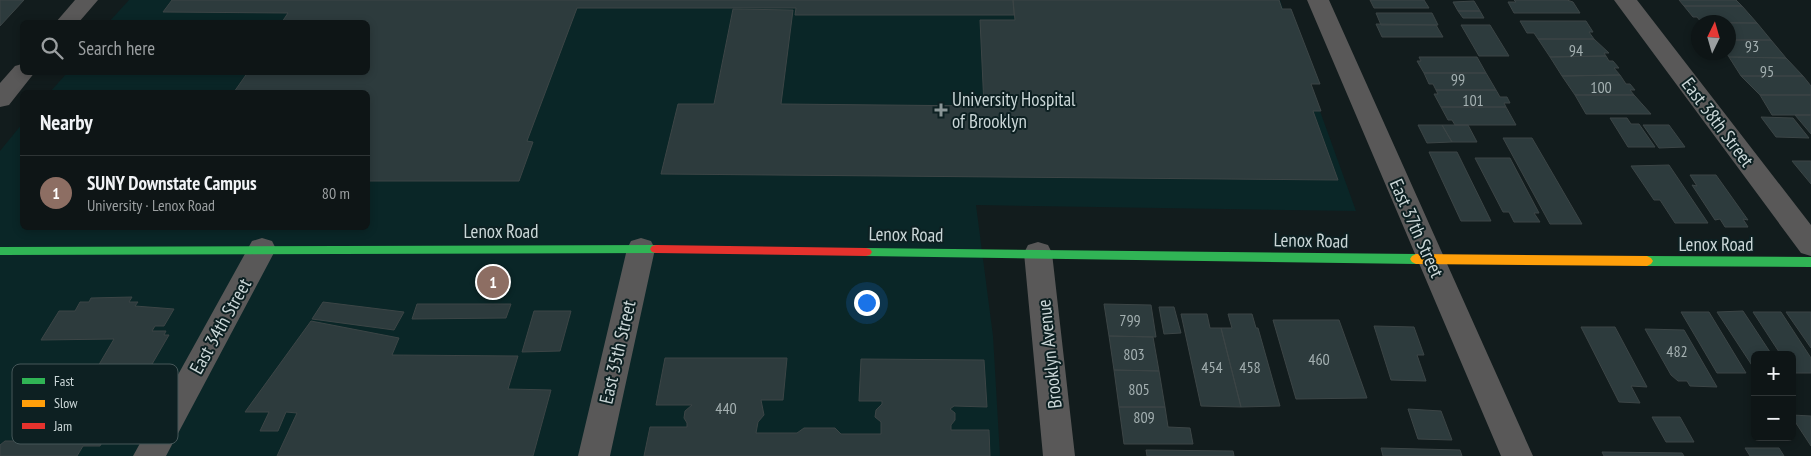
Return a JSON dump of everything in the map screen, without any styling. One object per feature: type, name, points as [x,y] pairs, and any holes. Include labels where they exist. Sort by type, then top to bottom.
[{"type":"street","points":[[70,20],[87,0]]},
{"type":"street","name":"East 37th Street","points":[[1318,0],[1517,456]]},
{"type":"street","name":"East 38th Street","points":[[1625,0],[1811,245]]},
{"type":"street","points":[[0,99],[20,75]]},
{"type":"street","name":"East 34th Street","points":[[178,403],[262,249]]},
{"type":"street","name":"Lenox Road","points":[[0,251],[641,249],[1811,262]]},
{"type":"street","name":"East 35th Street","points":[[594,456],[641,249]]},
{"type":"street","name":"Brooklyn Avenue","points":[[1038,253],[1059,456]]},
{"type":"street","name":"East 34th Street","points":[[149,456],[156,444]]},
{"type":"shaded area","points":[[129,0],[1280,0],[1356,211],[976,205],[993,336],[1000,456],[0,456],[0,151],[20,126],[20,230],[370,230],[370,90],[52,90],[65,75],[370,75],[370,20],[111,20]]},
{"type":"building","points":[[0,0],[24,0],[0,26]]},
{"type":"building","points":[[172,0],[1013,0],[1014,15],[795,15],[796,8],[577,8],[527,141],[533,142],[519,181],[370,181],[370,90],[235,90],[246,75],[370,75],[370,20],[283,20],[288,13],[163,12]]},
{"type":"building","points":[[1013,0],[1279,0],[1282,9],[1291,9],[1320,84],[1311,84],[1321,111],[1313,111],[1338,180],[661,174],[678,104],[714,104],[733,9],[793,10],[781,104],[984,106],[980,20],[1015,20]]},
{"type":"building","points":[[1370,0],[1424,0],[1429,8],[1374,8]]},
{"type":"building","points":[[1514,0],[1567,0],[1573,2],[1580,13],[1514,13],[1508,2],[1516,2]]},
{"type":"building","points":[[1679,0],[1736,0],[1742,6],[1684,6]]},
{"type":"building","points":[[1474,1],[1480,11],[1458,11],[1453,2]]},
{"type":"building","points":[[1684,6],[1742,6],[1757,23],[1736,23],[1736,15],[1691,15]]},
{"type":"building","points":[[1458,11],[1480,11],[1484,18],[1463,18]]},
{"type":"building","points":[[1376,13],[1432,13],[1438,25],[1381,25]]},
{"type":"building","points":[[1520,21],[1586,21],[1593,32],[1589,32],[1594,39],[1538,39],[1534,33],[1527,33]]},
{"type":"building","points":[[1736,23],[1757,23],[1771,40],[1736,40]]},
{"type":"building","points":[[1376,24],[1436,25],[1443,37],[1382,37]]},
{"type":"building","points":[[1461,25],[1490,25],[1509,56],[1479,56]]},
{"type":"building","points":[[1538,39],[1594,39],[1609,53],[1604,53],[1606,56],[1550,57]]},
{"type":"building","points":[[1736,40],[1771,40],[1786,58],[1736,57]]},
{"type":"building","points":[[1606,56],[1609,61],[1613,61],[1619,68],[1614,68],[1620,75],[1562,76],[1550,57]]},
{"type":"building","points":[[1419,57],[1477,57],[1486,73],[1424,73],[1417,61],[1421,61]]},
{"type":"building","points":[[1736,57],[1786,58],[1803,76],[1741,76],[1731,60],[1736,60]]},
{"type":"building","points":[[1424,73],[1486,73],[1496,90],[1436,90],[1433,84],[1429,84]]},
{"type":"building","points":[[1620,75],[1626,84],[1630,84],[1635,90],[1630,90],[1634,95],[1575,95],[1562,76]]},
{"type":"building","points":[[1741,76],[1803,76],[1811,86],[1811,95],[1760,95]]},
{"type":"building","points":[[1436,90],[1496,90],[1500,97],[1507,97],[1510,103],[1504,103],[1506,107],[1441,107],[1434,94],[1438,94]]},
{"type":"building","points":[[1575,95],[1634,95],[1651,114],[1586,114]]},
{"type":"building","points":[[1760,95],[1811,95],[1811,115],[1772,115]]},
{"type":"building","points":[[1441,107],[1506,107],[1516,125],[1455,125],[1452,120],[1448,120]]},
{"type":"building","points":[[1795,115],[1811,115],[1811,134]]},
{"type":"building","points":[[1761,117],[1793,118],[1809,138],[1776,137]]},
{"type":"building","points":[[1610,118],[1627,118],[1631,124],[1639,124],[1655,147],[1628,147]]},
{"type":"building","points":[[1418,125],[1442,125],[1452,142],[1427,143]]},
{"type":"building","points":[[1442,125],[1468,125],[1477,142],[1452,142]]},
{"type":"building","points":[[1643,125],[1669,125],[1685,147],[1659,148]]},
{"type":"building","points":[[1503,138],[1532,138],[1582,224],[1550,224]]},
{"type":"building","points":[[1429,152],[1457,152],[1491,221],[1461,221]]},
{"type":"building","points":[[1475,158],[1510,158],[1539,213],[1534,213],[1540,222],[1514,222],[1509,212],[1503,212]]},
{"type":"building","points":[[1792,161],[1811,161],[1811,184]]},
{"type":"building","points":[[1669,165],[1708,223],[1675,223],[1660,200],[1654,200],[1631,166]]},
{"type":"building","points":[[1690,175],[1716,175],[1748,220],[1743,219],[1748,227],[1725,227],[1720,219],[1715,220],[1692,185],[1697,186]]},
{"type":"building","points":[[132,297],[129,302],[138,302],[135,306],[174,309],[164,326],[155,326],[152,331],[166,331],[164,335],[169,335],[152,364],[99,364],[114,339],[41,340],[59,311],[75,311],[80,302],[89,302],[91,298]]},
{"type":"building","points":[[323,302],[404,312],[394,330],[312,319]]},
{"type":"building","points":[[417,304],[511,304],[506,318],[412,319]]},
{"type":"building","points":[[1104,304],[1151,305],[1156,337],[1109,336]]},
{"type":"building","points":[[1159,307],[1174,307],[1181,333],[1164,334]]},
{"type":"building","points":[[534,311],[571,311],[560,351],[522,352]]},
{"type":"building","points":[[1743,311],[1769,351],[1751,351],[1751,364],[1717,312]]},
{"type":"building","points":[[1681,312],[1709,312],[1746,373],[1717,373]]},
{"type":"building","points":[[1753,312],[1781,312],[1811,358],[1811,373],[1796,373],[1796,351],[1778,351]]},
{"type":"building","points":[[1786,312],[1811,312],[1811,348]]},
{"type":"building","points":[[1181,314],[1207,314],[1210,328],[1221,328],[1241,407],[1201,406]]},
{"type":"building","points":[[1228,314],[1252,314],[1256,328],[1258,328],[1280,406],[1241,407],[1221,328],[1232,328]]},
{"type":"building","points":[[1273,320],[1339,320],[1367,398],[1296,399]]},
{"type":"building","points":[[311,321],[399,338],[392,355],[518,356],[508,389],[551,390],[533,456],[277,456],[297,413],[286,412],[278,431],[260,431],[269,412],[245,412]]},
{"type":"building","points":[[1374,326],[1414,327],[1424,355],[1417,355],[1426,381],[1391,380]]},
{"type":"building","points":[[1581,327],[1615,327],[1647,387],[1631,386],[1640,403],[1619,402]]},
{"type":"building","points":[[1645,329],[1684,330],[1717,387],[1690,386],[1687,381],[1678,381],[1671,375]]},
{"type":"building","points":[[1109,336],[1153,337],[1159,371],[1114,370]]},
{"type":"building","points":[[665,358],[787,358],[783,400],[761,400],[764,415],[758,422],[756,433],[797,433],[804,428],[835,428],[841,434],[881,434],[881,422],[875,417],[876,410],[882,404],[882,401],[859,401],[861,359],[984,360],[987,407],[954,406],[950,409],[955,413],[955,420],[951,425],[951,430],[989,430],[990,456],[644,456],[650,427],[687,427],[684,418],[685,411],[692,405],[656,405]]},
{"type":"building","points":[[1114,370],[1159,371],[1165,407],[1119,407]]},
{"type":"building","points":[[1119,407],[1165,407],[1168,427],[1190,428],[1193,444],[1124,444]]},
{"type":"building","points":[[1408,409],[1441,411],[1452,440],[1418,439]]},
{"type":"building","points":[[1796,415],[1811,416],[1811,446],[1796,423]]},
{"type":"building","points":[[1652,417],[1680,417],[1694,442],[1666,442]]},
{"type":"building","points":[[5,441],[12,441],[12,444],[101,444],[100,446],[83,446],[77,456],[0,456],[0,445]]},
{"type":"building","points":[[1381,448],[1460,450],[1462,456],[1383,456]]},
{"type":"building","points":[[1745,448],[1779,448],[1784,456],[1750,456]]},
{"type":"building","points":[[1146,450],[1233,451],[1234,456],[1147,456]]},
{"type":"building","points":[[1602,452],[1682,453],[1684,456],[1604,456]]},
{"type":"traffic: fast","points":[[0,251],[656,249]]},
{"type":"traffic: fast","points":[[866,252],[1416,259]]},
{"type":"traffic: fast","points":[[1647,261],[1811,262]]},
{"type":"traffic: slow","points":[[1416,259],[1647,261]]},
{"type":"traffic: jam","points":[[656,249],[866,252]]},
{"type":"place","name":"University Hospital of Brooklyn","points":[[941,110]]},
{"type":"place","name":"SUNY Downstate Campus","points":[[493,282]]}]
